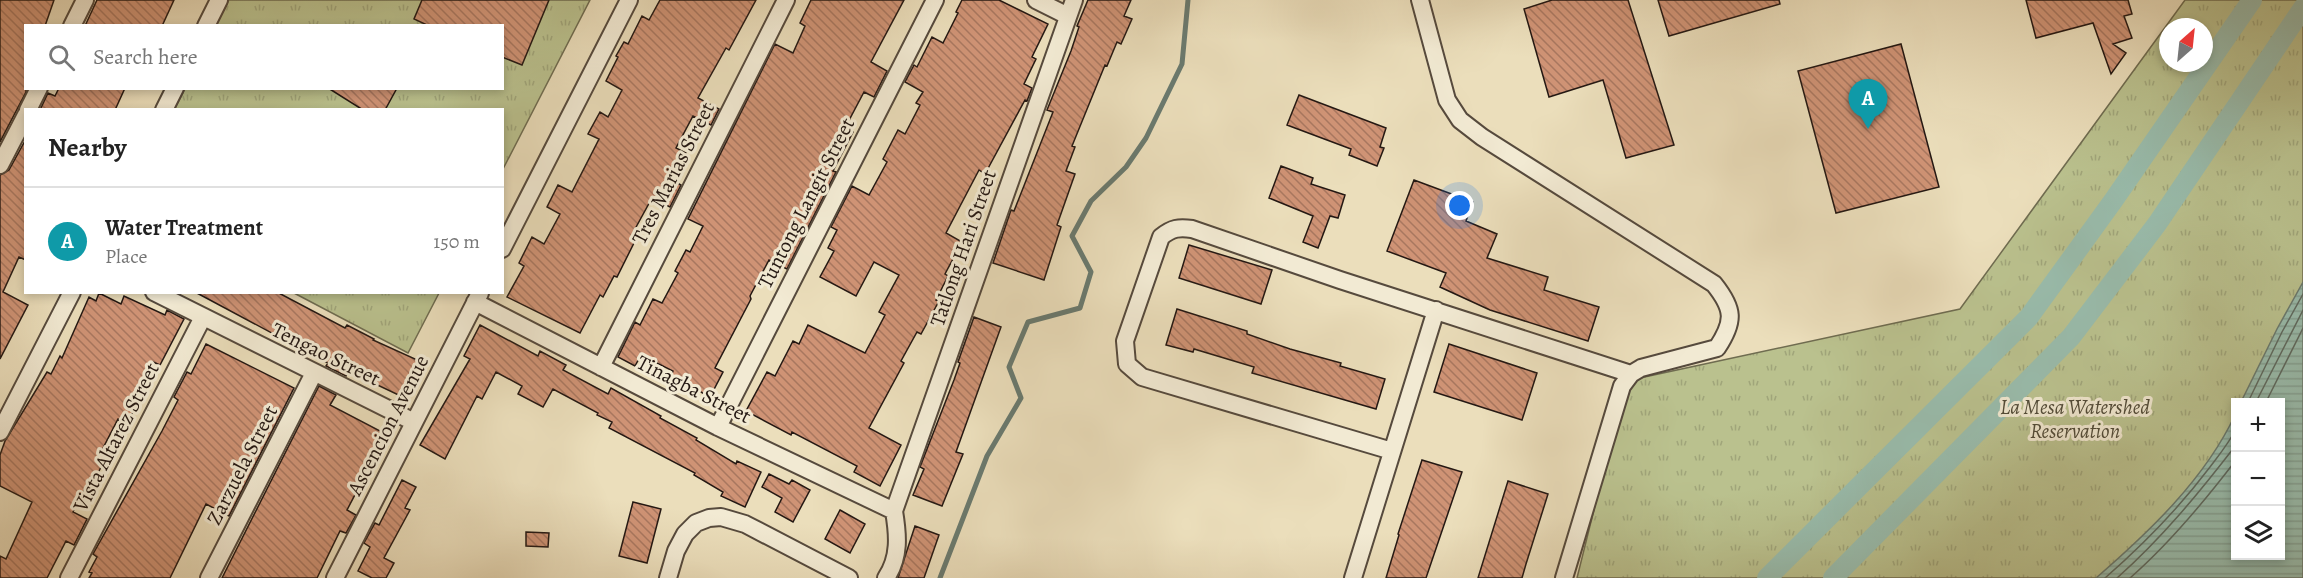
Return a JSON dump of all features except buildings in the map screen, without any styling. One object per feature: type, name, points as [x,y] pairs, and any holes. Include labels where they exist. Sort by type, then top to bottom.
[{"type":"street","points":[[73,24],[85,0]]},
{"type":"street","points":[[207,24],[219,0]]},
{"type":"street","points":[[504,245],[629,0]]},
{"type":"street","name":"Tres Marias Street","points":[[601,367],[786,0]]},
{"type":"street","name":"Tuntong Langit Street","points":[[718,427],[935,0]]},
{"type":"street","points":[[1036,0],[1068,16]]},
{"type":"street","name":"Tatlong Hari Street","points":[[894,511],[1074,0]]},
{"type":"street","points":[[1420,0],[1447,100],[1460,120],[1482,137],[1714,284],[1726,299],[1732,318],[1727,334],[1717,348],[1641,368],[1630,374],[1622,386],[1564,578]]},
{"type":"street","points":[[29,108],[38,90]]},
{"type":"street","points":[[165,108],[174,90]]},
{"type":"street","points":[[0,165],[24,119]]},
{"type":"street","points":[[1392,451],[1142,377],[1127,364],[1125,341],[1161,237],[1170,230],[1180,227],[1630,374]]},
{"type":"street","points":[[1,426],[71,294]]},
{"type":"street","name":"Tengao Street","points":[[158,294],[414,423]]},
{"type":"street","name":"Tinagba Street","points":[[478,297],[601,367],[718,427],[894,511]]},
{"type":"street","name":"Ascencion Avenue","points":[[335,578],[478,297]]},
{"type":"street","points":[[1353,578],[1436,310]]},
{"type":"street","name":"Vista Altarez Street","points":[[69,578],[202,317]]},
{"type":"street","name":"Zarzuela Street","points":[[210,578],[314,373]]},
{"type":"street","points":[[886,578],[898,546],[894,511]]},
{"type":"street","points":[[668,578],[685,534],[696,524],[709,518],[721,517],[745,524],[849,578]]},
{"type":"green space","points":[[229,0],[590,0],[504,167],[504,108],[175,108],[184,90],[504,90],[504,24],[217,24]]},
{"type":"green space","name":"La Mesa Watershed Reservation","points":[[2185,0],[2303,0],[2303,578],[1577,578],[1626,381],[1960,309],[2159,36],[2159,72],[2213,72],[2213,18],[2172,18]]},
{"type":"green space","points":[[296,294],[438,294],[408,353]]},
{"type":"water","points":[[2303,282],[2303,578],[2096,578],[2136,542],[2192,483],[2231,423],[2231,560],[2285,560],[2285,398],[2243,398]]},
{"type":"waterway","points":[[940,578],[987,456],[1021,398],[1009,367],[1028,322],[1080,308],[1091,272],[1072,236],[1091,201],[1126,167],[1146,138],[1182,64],[1188,0]]},
{"type":"waterway","points":[[1767,578],[2029,317],[2113,201],[2252,0]]},
{"type":"waterway","points":[[1833,578],[2071,337],[2157,224],[2303,8]]},
{"type":"place","name":"Water Treatment","points":[[1868,129]]}]
